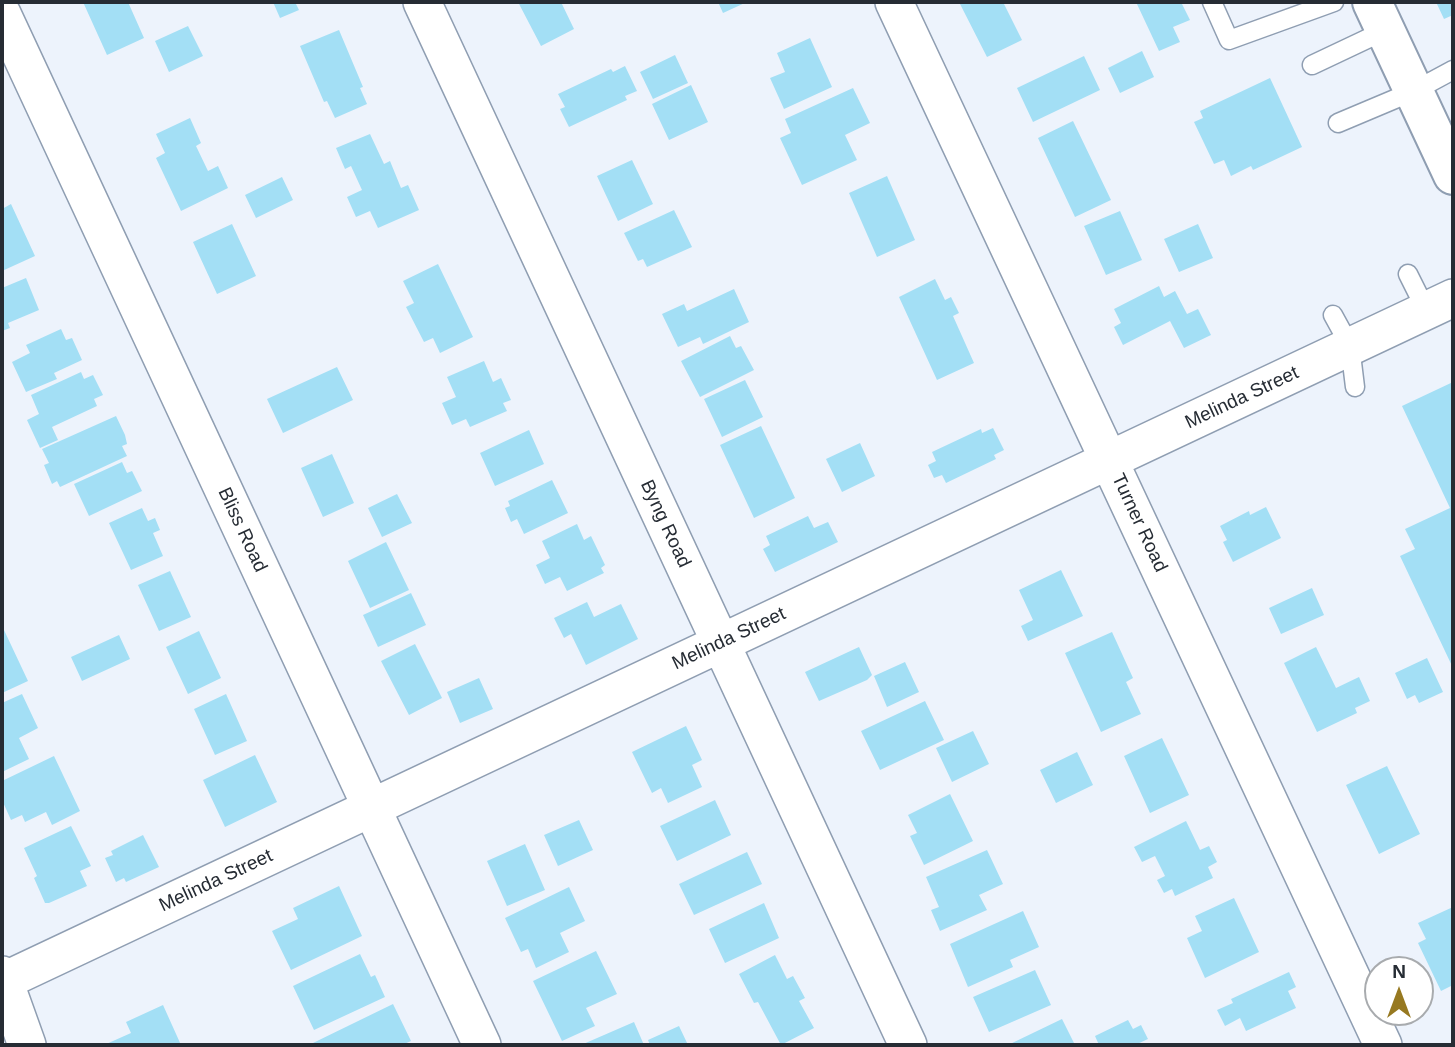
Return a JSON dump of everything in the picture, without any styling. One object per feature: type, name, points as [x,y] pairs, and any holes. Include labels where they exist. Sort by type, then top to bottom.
[{"type":"main road","points":[[1379,16],[1453,175]]},
{"type":"street","name":"Byng Road","points":[[422,2],[908,1045]]},
{"type":"street","name":"Turner Road","points":[[894,2],[1383,1045]]},
{"type":"street","name":"Bliss Road","points":[[2,14],[482,1045]]},
{"type":"street","name":"Melinda Street","points":[[3,978],[1440,304]]},
{"type":"street","points":[[3,978],[27,1045]]},
{"type":"lane","points":[[1212,2],[1229,40],[1334,2]]},
{"type":"lane","points":[[1312,65],[1379,16]]},
{"type":"lane","points":[[1338,123],[1414,91],[1453,70]]},
{"type":"lane","points":[[1408,274],[1440,304]]},
{"type":"lane","points":[[1333,315],[1350,346],[1355,387]]},
{"type":"building","points":[[83,2],[128,2],[144,38],[107,55]]},
{"type":"building","points":[[273,2],[295,2],[299,10],[280,18]]},
{"type":"building","points":[[518,2],[561,2],[574,29],[541,46]]},
{"type":"building","points":[[718,2],[747,2],[723,13]]},
{"type":"building","points":[[959,2],[1003,2],[1022,40],[987,57]]},
{"type":"building","points":[[1136,2],[1181,2],[1190,20],[1173,27],[1180,42],[1159,51]]},
{"type":"building","points":[[1436,2],[1453,2],[1453,15],[1444,19]]},
{"type":"building","points":[[188,26],[203,56],[169,72],[155,41]]},
{"type":"building","points":[[339,30],[363,87],[360,88],[367,104],[335,118],[327,101],[324,102],[300,46]]},
{"type":"building","points":[[810,38],[832,87],[784,109],[770,78],[785,72],[777,53]]},
{"type":"building","points":[[1142,51],[1154,77],[1120,93],[1108,68]]},
{"type":"building","points":[[675,55],[688,83],[653,99],[640,72]]},
{"type":"building","points":[[1084,56],[1100,90],[1033,122],[1017,88]]},
{"type":"building","points":[[625,66],[637,91],[625,96],[627,100],[569,127],[560,109],[565,107],[558,94],[611,69],[613,72]]},
{"type":"building","points":[[1270,78],[1302,147],[1253,170],[1251,166],[1231,176],[1224,160],[1214,164],[1194,122],[1203,118],[1200,111]]},
{"type":"building","points":[[691,85],[708,122],[669,140],[652,104]]},
{"type":"building","points":[[853,88],[870,123],[845,135],[857,160],[802,185],[780,138],[791,133],[785,119]]},
{"type":"building","points":[[190,118],[201,143],[196,146],[208,171],[218,166],[228,188],[181,211],[156,158],[165,153],[156,134]]},
{"type":"building","points":[[1073,121],[1111,200],[1075,217],[1038,138]]},
{"type":"building","points":[[370,134],[384,164],[390,161],[401,188],[408,185],[419,210],[378,228],[370,211],[356,217],[347,197],[362,190],[351,166],[345,169],[336,148]]},
{"type":"building","points":[[632,160],[653,204],[618,221],[597,176]]},
{"type":"building","points":[[887,176],[915,240],[877,257],[849,193]]},
{"type":"building","points":[[282,177],[293,200],[256,218],[245,195]]},
{"type":"building","points":[[11,204],[35,256],[2,271],[2,209]]},
{"type":"building","points":[[674,210],[692,247],[647,267],[643,259],[638,261],[624,233]]},
{"type":"building","points":[[1120,211],[1142,260],[1106,275],[1084,226]]},
{"type":"building","points":[[232,224],[256,276],[217,294],[193,242]]},
{"type":"building","points":[[1198,224],[1213,258],[1179,272],[1164,239]]},
{"type":"building","points":[[438,264],[473,337],[440,353],[433,338],[424,342],[406,307],[414,303],[403,281]]},
{"type":"building","points":[[26,278],[39,310],[8,323],[10,328],[2,331],[2,288]]},
{"type":"building","points":[[935,279],[945,300],[951,297],[959,313],[953,316],[974,363],[937,380],[899,297]]},
{"type":"building","points":[[1159,286],[1164,297],[1175,291],[1187,314],[1198,309],[1211,335],[1184,348],[1170,321],[1123,345],[1114,327],[1121,323],[1114,309]]},
{"type":"building","points":[[734,289],[749,322],[703,344],[700,337],[678,347],[662,314],[684,304],[687,311]]},
{"type":"building","points":[[61,329],[66,340],[72,338],[82,360],[54,373],[57,379],[26,392],[12,362],[30,353],[26,345]]},
{"type":"building","points":[[730,336],[736,348],[741,346],[754,370],[700,397],[681,361]]},
{"type":"building","points":[[484,361],[493,382],[501,378],[511,400],[503,403],[507,411],[470,427],[466,419],[452,425],[442,403],[456,397],[447,377]]},
{"type":"building","points":[[337,367],[353,400],[283,433],[267,399]]},
{"type":"building","points":[[81,372],[84,379],[93,375],[103,395],[94,399],[97,406],[52,427],[58,440],[40,448],[27,420],[39,414],[31,395]]},
{"type":"building","points":[[745,380],[763,417],[722,437],[704,399]]},
{"type":"building","points":[[1453,382],[1453,668],[1400,556],[1415,549],[1405,529],[1450,508],[1402,406]]},
{"type":"building","points":[[116,416],[125,435],[127,444],[122,446],[127,456],[60,487],[57,481],[52,484],[44,465],[49,463],[42,449]]},
{"type":"building","points":[[761,426],[795,498],[754,518],[720,445]]},
{"type":"building","points":[[993,428],[1004,450],[994,455],[996,459],[946,483],[942,475],[934,478],[928,465],[936,461],[932,452],[981,429],[982,433]]},
{"type":"building","points":[[529,430],[544,464],[495,486],[480,453]]},
{"type":"building","points":[[860,443],[875,476],[842,492],[826,459]]},
{"type":"building","points":[[332,454],[354,503],[323,517],[301,468]]},
{"type":"building","points":[[122,462],[127,473],[132,471],[142,491],[89,516],[74,484]]},
{"type":"building","points":[[552,480],[568,513],[524,534],[517,519],[511,522],[505,508],[510,506],[508,501]]},
{"type":"building","points":[[397,494],[412,523],[382,537],[368,508]]},
{"type":"building","points":[[1266,507],[1281,538],[1233,562],[1223,542],[1227,540],[1220,526],[1249,511],[1250,515]]},
{"type":"building","points":[[142,508],[148,521],[155,518],[160,530],[153,533],[163,556],[131,570],[109,523]]},
{"type":"building","points":[[808,516],[814,528],[828,522],[838,542],[775,572],[763,549],[770,545],[766,536]]},
{"type":"building","points":[[577,524],[584,540],[591,536],[605,565],[601,568],[604,573],[567,591],[560,577],[545,584],[536,565],[550,558],[542,541]]},
{"type":"building","points":[[386,542],[409,590],[370,608],[348,561]]},
{"type":"building","points":[[1061,570],[1083,616],[1028,641],[1021,626],[1033,620],[1019,590]]},
{"type":"building","points":[[170,571],[191,617],[159,631],[138,585]]},
{"type":"building","points":[[1312,588],[1324,615],[1281,634],[1269,608]]},
{"type":"building","points":[[411,593],[426,625],[378,647],[363,615]]},
{"type":"building","points":[[587,602],[594,617],[621,604],[638,639],[586,665],[571,634],[564,638],[554,618]]},
{"type":"building","points":[[4,630],[28,681],[2,693],[2,631]]},
{"type":"building","points":[[199,631],[221,678],[188,694],[166,647]]},
{"type":"building","points":[[1112,632],[1133,678],[1126,682],[1141,714],[1101,732],[1065,653]]},
{"type":"building","points":[[119,635],[130,659],[82,681],[71,657]]},
{"type":"building","points":[[415,644],[442,698],[409,715],[381,661]]},
{"type":"building","points":[[859,647],[872,675],[867,680],[819,701],[805,672]]},
{"type":"building","points":[[1316,647],[1336,688],[1359,677],[1370,701],[1355,708],[1357,713],[1317,732],[1284,663]]},
{"type":"building","points":[[1427,658],[1443,692],[1419,703],[1415,695],[1407,699],[1395,673]]},
{"type":"building","points":[[905,662],[919,692],[887,707],[874,676]]},
{"type":"building","points":[[479,678],[493,709],[460,723],[447,692]]},
{"type":"building","points":[[22,694],[38,728],[19,738],[29,759],[2,772],[2,703]]},
{"type":"building","points":[[226,694],[247,741],[215,755],[194,709]]},
{"type":"building","points":[[925,701],[944,740],[880,770],[861,731]]},
{"type":"building","points":[[686,726],[702,760],[692,765],[702,787],[668,803],[661,788],[652,793],[632,752]]},
{"type":"building","points":[[973,731],[989,764],[952,782],[936,748]]},
{"type":"building","points":[[1162,738],[1189,795],[1150,813],[1124,756]]},
{"type":"building","points":[[1077,752],[1093,785],[1056,803],[1040,770]]},
{"type":"building","points":[[255,755],[277,802],[225,827],[203,780]]},
{"type":"building","points":[[54,756],[80,811],[52,825],[46,812],[25,822],[22,815],[11,820],[2,800],[2,781]]},
{"type":"building","points":[[1387,766],[1420,834],[1379,854],[1346,785]]},
{"type":"building","points":[[950,794],[973,841],[924,865],[910,836],[917,833],[908,815]]},
{"type":"building","points":[[715,800],[731,835],[677,861],[660,826]]},
{"type":"building","points":[[579,820],[593,850],[558,866],[544,835]]},
{"type":"building","points":[[1186,821],[1200,850],[1209,846],[1217,862],[1208,867],[1213,878],[1175,896],[1172,889],[1164,893],[1157,880],[1165,876],[1155,856],[1142,862],[1134,847]]},
{"type":"building","points":[[71,826],[91,866],[80,871],[87,886],[45,903],[34,878],[37,876],[24,848]]},
{"type":"building","points":[[143,835],[159,867],[126,882],[124,878],[116,882],[105,858],[113,855],[111,851]]},
{"type":"building","points":[[525,844],[545,890],[507,906],[487,861]]},
{"type":"building","points":[[987,850],[1003,884],[979,895],[987,910],[940,931],[931,910],[939,907],[926,877]]},
{"type":"building","points":[[747,852],[762,884],[694,915],[679,884]]},
{"type":"building","points":[[339,886],[362,936],[291,970],[272,931],[298,919],[293,908]]},
{"type":"building","points":[[569,887],[585,921],[560,933],[569,952],[536,968],[528,949],[521,952],[505,918]]},
{"type":"building","points":[[1234,898],[1259,952],[1205,978],[1187,938],[1202,931],[1195,916]]},
{"type":"building","points":[[764,903],[779,938],[725,963],[709,929]]},
{"type":"building","points":[[1453,907],[1453,985],[1441,991],[1434,976],[1434,956],[1424,956],[1418,943],[1426,939],[1418,923]]},
{"type":"building","points":[[1023,911],[1039,947],[1010,960],[1013,967],[968,987],[950,944]]},
{"type":"building","points":[[596,951],[617,994],[586,1008],[595,1026],[562,1041],[533,981]]},
{"type":"building","points":[[360,954],[371,977],[375,975],[385,997],[314,1030],[293,986]]},
{"type":"building","points":[[775,955],[787,979],[793,976],[805,998],[799,1001],[814,1028],[781,1045],[739,974]]},
{"type":"building","points":[[1035,970],[1051,1005],[989,1032],[973,997]]},
{"type":"building","points":[[1289,972],[1296,987],[1288,991],[1296,1008],[1246,1031],[1240,1018],[1225,1026],[1217,1010],[1233,1003],[1231,999]]},
{"type":"building","points":[[393,1004],[411,1041],[402,1045],[314,1045],[313,1043]]},
{"type":"building","points":[[163,1005],[181,1045],[104,1045],[131,1033],[126,1022]]},
{"type":"building","points":[[1062,1019],[1075,1045],[1008,1045]]},
{"type":"building","points":[[1128,1020],[1133,1029],[1141,1025],[1148,1039],[1135,1045],[1099,1045],[1095,1036]]},
{"type":"building","points":[[634,1022],[644,1045],[581,1045]]},
{"type":"building","points":[[679,1026],[688,1045],[650,1045],[648,1040]]}]
